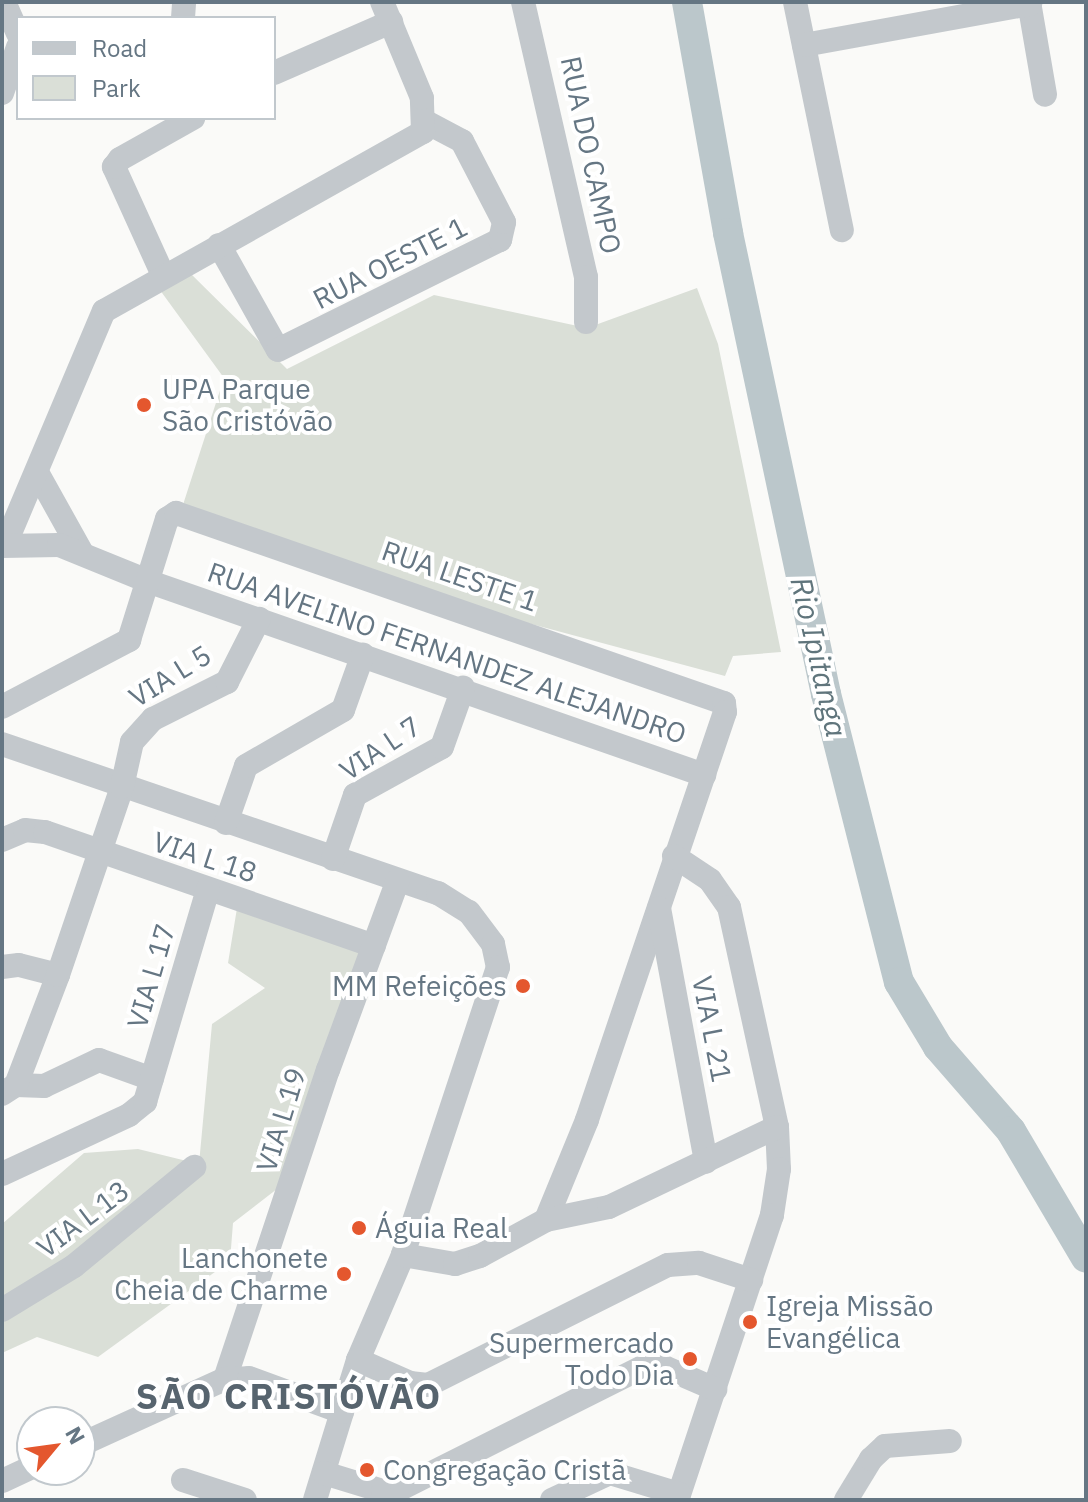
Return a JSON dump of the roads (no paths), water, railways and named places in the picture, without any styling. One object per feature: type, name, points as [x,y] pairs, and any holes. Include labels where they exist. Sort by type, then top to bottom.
[{"type":"street","name":"RUA DO CAMPO","points":[[523,2],[586,277],[586,322]]},
{"type":"street","points":[[795,2],[842,230]]},
{"type":"street","points":[[7,3],[16,28]]},
{"type":"street","points":[[804,45],[1030,3],[1045,95]]},
{"type":"street","points":[[3,546],[38,474],[96,320],[163,275],[417,139],[426,122],[418,88],[386,12],[276,72]]},
{"type":"street","points":[[2,93],[16,53]]},
{"type":"street","points":[[163,275],[114,167],[120,159],[189,120]]},
{"type":"street","name":"RUA OESTE 1","points":[[219,245],[278,350],[500,240],[504,222],[462,141],[426,122]]},
{"type":"street","points":[[38,474],[82,553]]},
{"type":"street","name":"RUA LESTE 1","points":[[150,582],[167,519],[176,513],[379,580],[720,700],[725,712],[704,775]]},
{"type":"street","name":"RUA AVELINO FERNANDEZ ALEJANDRO","points":[[3,546],[42,542],[82,553],[150,582],[463,688],[704,775],[565,1183],[546,1220]]},
{"type":"street","points":[[2,707],[122,647],[150,582]]},
{"type":"street","name":"VIA L 5","points":[[9,1089],[58,975],[138,732],[227,682],[259,619]]},
{"type":"street","points":[[226,823],[246,766],[343,710],[363,654]]},
{"type":"street","name":"VIA L 7","points":[[333,859],[355,795],[442,747],[463,688]]},
{"type":"street","points":[[2,744],[438,893],[469,912],[487,933],[498,967],[403,1255],[358,1360],[315,1500]]},
{"type":"street","name":"VIA L 18","points":[[10,836],[38,830],[374,946]]},
{"type":"street","points":[[552,1500],[610,1473],[678,1497],[777,1194],[777,1127],[729,907],[710,880],[674,856]]},
{"type":"street","name":"VIA L 19","points":[[225,1379],[398,880]]},
{"type":"street","name":"VIA L 17","points":[[2,1174],[129,1115],[145,1102],[208,889]]},
{"type":"street","name":"VIA L 21","points":[[659,906],[706,1162]]},
{"type":"street","points":[[2,967],[19,965],[58,975]]},
{"type":"street","name":"VIA L 17","points":[[9,1089],[44,1086],[99,1060],[152,1079]]},
{"type":"street","points":[[403,1255],[455,1264],[502,1246],[546,1220],[609,1207],[777,1127]]},
{"type":"street","name":"VIA L 13","points":[[2,1310],[74,1266],[194,1167]]},
{"type":"street","points":[[358,1360],[410,1383],[428,1385],[668,1265],[699,1263],[751,1280]]},
{"type":"street","points":[[324,1473],[383,1491],[402,1488],[643,1367],[664,1367],[715,1389]]},
{"type":"street","points":[[96,1438],[225,1379],[249,1378],[342,1412]]},
{"type":"street","points":[[846,1500],[871,1459],[885,1446],[950,1441]]},
{"type":"street","points":[[193,1489],[245,1500]]},
{"type":"waterway","name":"Rio Ipitanga","points":[[687,2],[728,233],[826,694],[899,982],[938,1047],[1011,1131],[1086,1258]]},
{"type":"place","name":"UPA Parque São Cristóvão","points":[[144,405]]},
{"type":"place","name":"MM Refeições","points":[[523,986]]},
{"type":"place","name":"Águia Real","points":[[359,1228]]},
{"type":"place","name":"Lanchonete Cheia de Charme","points":[[344,1274]]},
{"type":"place","name":"Igreja Missão Evangélica","points":[[750,1322]]},
{"type":"place","name":"Supermercado Todo Dia","points":[[690,1359]]},
{"type":"place","name":"Congregação Cristã","points":[[367,1470]]},
{"type":"district","name":"SÃO CRISTÓVÃO","points":[[289,1396]]}]
